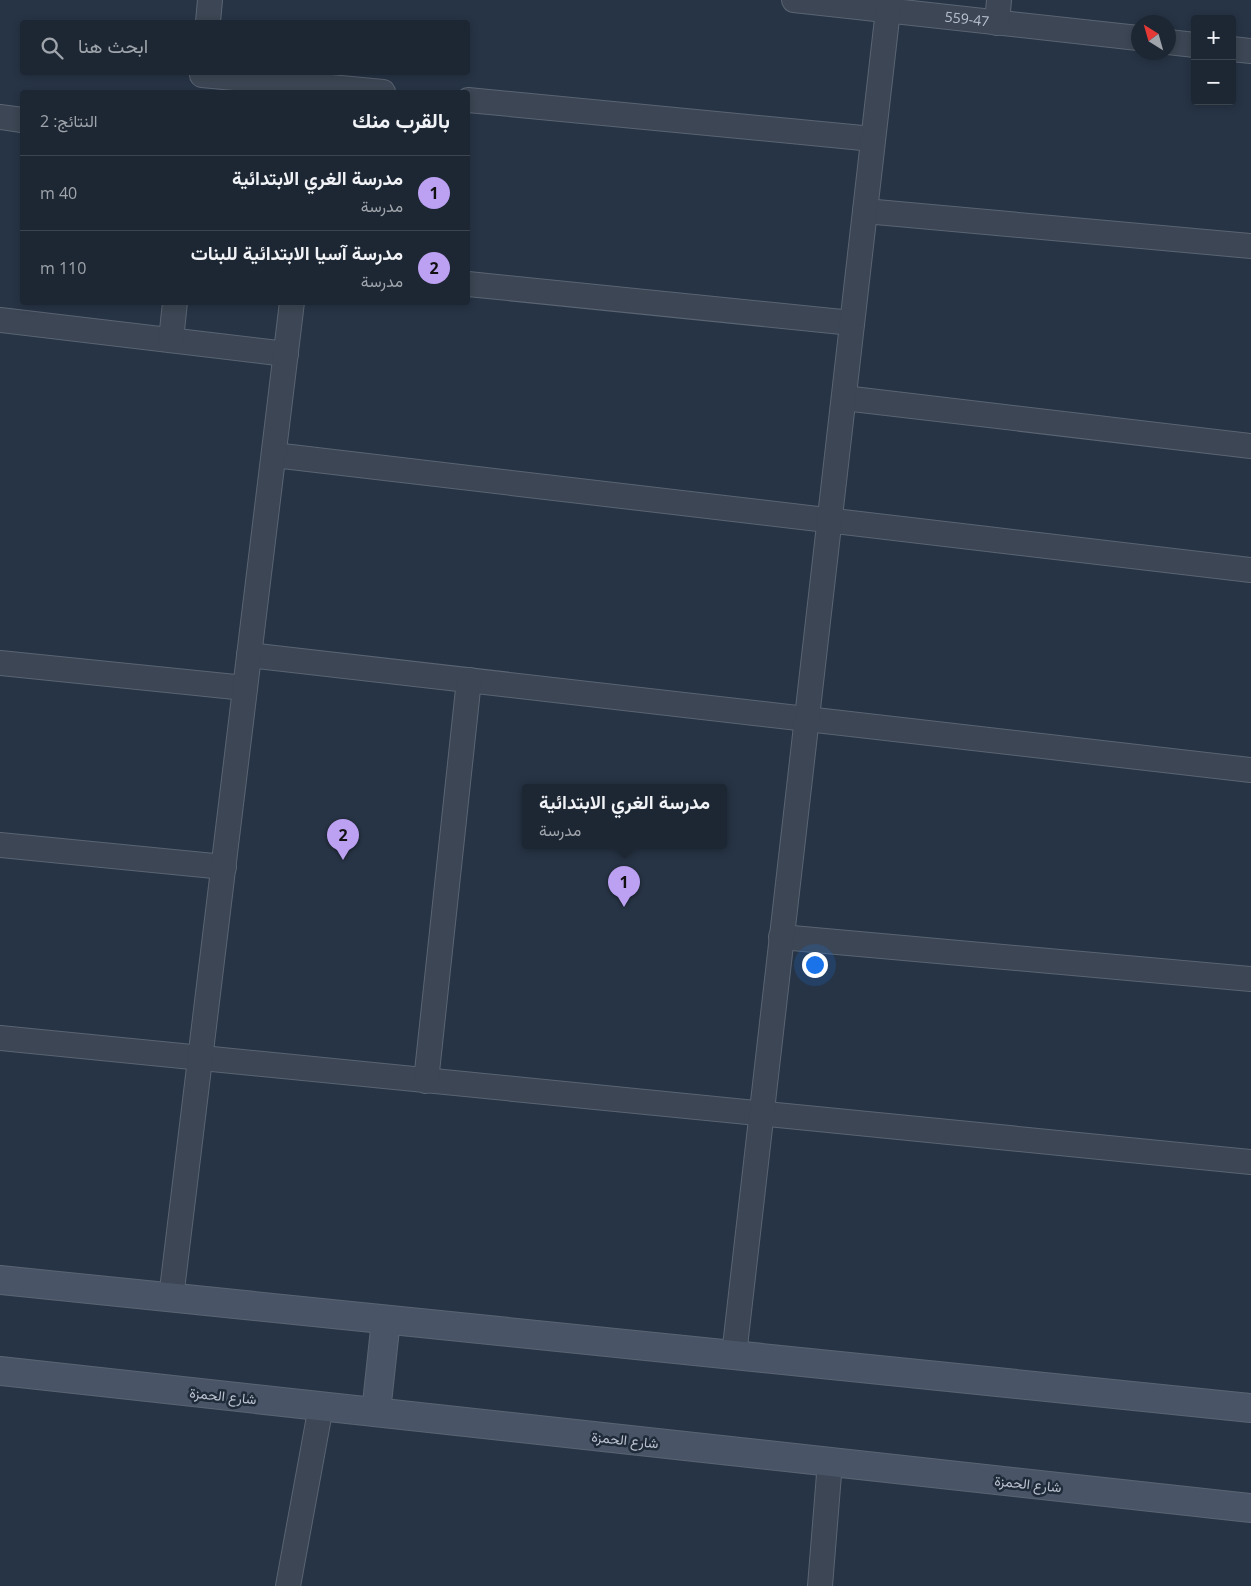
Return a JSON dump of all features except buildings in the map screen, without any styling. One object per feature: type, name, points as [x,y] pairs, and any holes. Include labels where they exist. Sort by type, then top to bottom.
[{"type":"street","points":[[208,20],[210,0]]},
{"type":"street","name":"559-47","points":[[794,0],[888,10],[998,11],[1131,37]]},
{"type":"street","points":[[734,1355],[888,10]]},
{"type":"street","points":[[1176,43],[1191,45]]},
{"type":"street","points":[[1236,49],[1251,51]]},
{"type":"street","points":[[201,80],[339,90]]},
{"type":"street","points":[[470,100],[873,139]]},
{"type":"street","points":[[0,117],[20,120]]},
{"type":"street","points":[[865,211],[1251,246]]},
{"type":"street","points":[[470,284],[852,323]]},
{"type":"street","points":[[170,340],[175,305]]},
{"type":"street","points":[[171,1298],[292,305]]},
{"type":"street","points":[[0,320],[286,354]]},
{"type":"street","points":[[844,398],[1251,446]]},
{"type":"street","points":[[274,455],[1251,570]]},
{"type":"street","points":[[249,655],[1251,770]]},
{"type":"street","points":[[0,663],[245,688]]},
{"type":"street","points":[[426,1081],[469,680]]},
{"type":"street","points":[[0,845],[224,867]]},
{"type":"street","points":[[781,937],[1251,979]]},
{"type":"street","points":[[0,1038],[1251,1162]]},
{"type":"street","points":[[0,1280],[1251,1408]]},
{"type":"street","points":[[376,1412],[386,1320]]},
{"type":"street","name":"شارع الحمزة","points":[[0,1371],[1251,1508]]},
{"type":"street","points":[[288,1586],[321,1406]]},
{"type":"street","points":[[820,1586],[830,1462]]},
{"type":"place","name":"مدرسة آسيا الابتدائية للبنات","points":[[343,860]]},
{"type":"place","name":"مدرسة الغري الابتدائية","points":[[624,907]]}]
